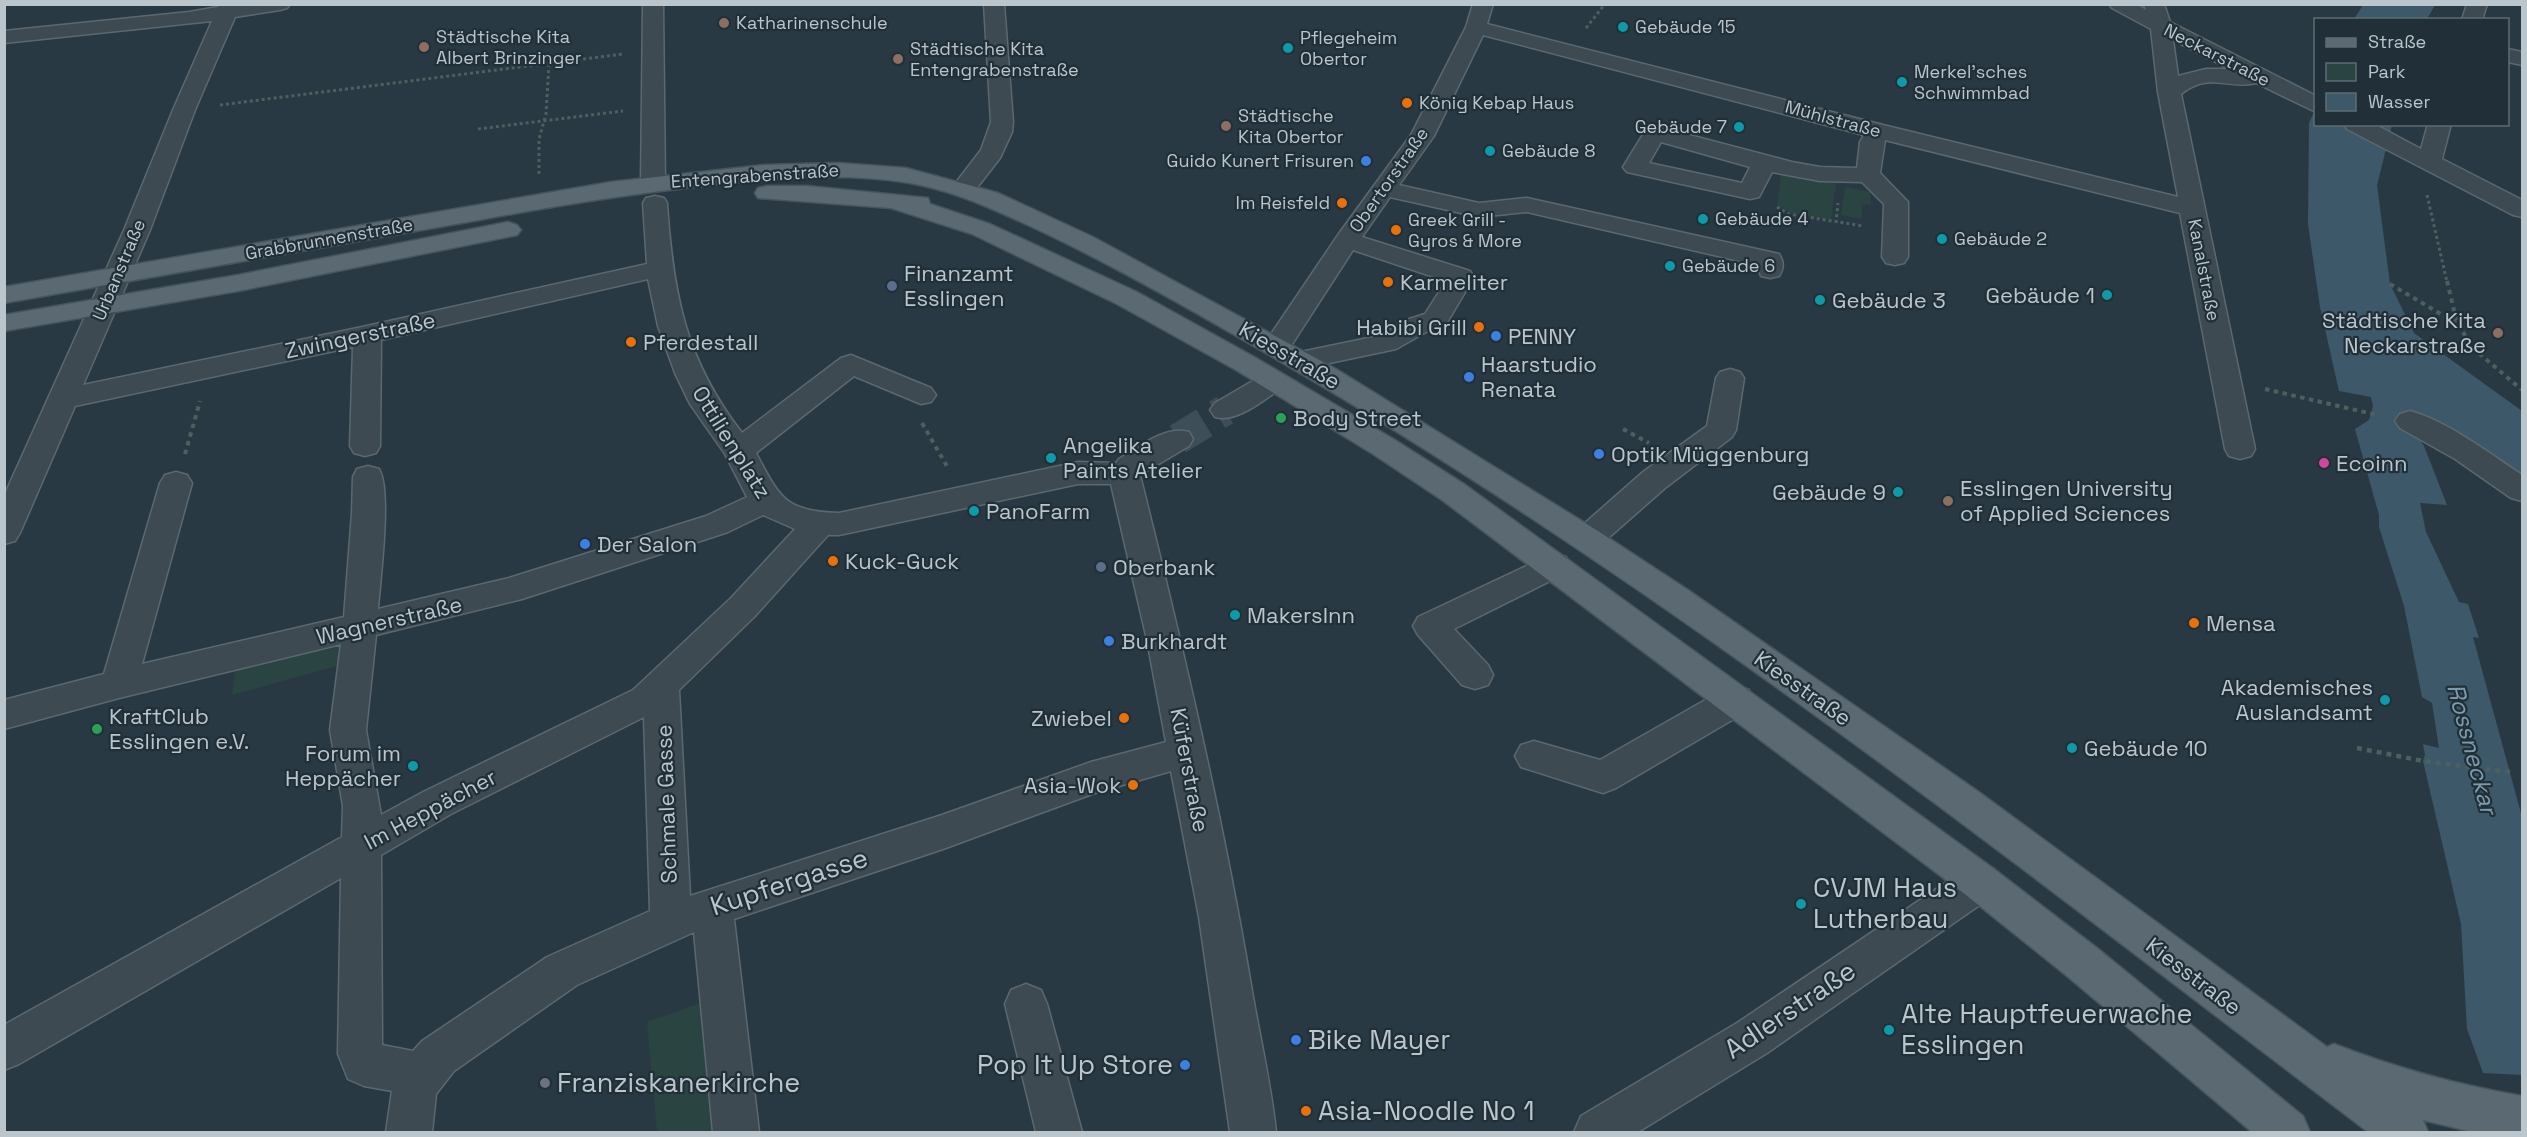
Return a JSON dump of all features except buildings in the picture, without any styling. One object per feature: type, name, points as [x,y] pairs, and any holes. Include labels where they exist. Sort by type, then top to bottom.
[{"type":"main road","name":"Entengrabenstraße","points":[[611,210],[654,193],[765,172],[838,170],[906,175],[963,189],[1020,212],[1171,288]]},
{"type":"main road","name":"Entengrabenstraße","points":[[654,193],[708,195],[773,192],[914,203],[938,200],[963,189]]},
{"type":"main road","name":"Entengrabenstraße","points":[[963,189],[958,197],[962,211],[981,228]]},
{"type":"main road","name":"Grabbrunnenstraße","points":[[4,295],[654,193]]},
{"type":"main road","name":"Entengrabenstraße","points":[[898,202],[981,228],[1118,293],[1192,333]]},
{"type":"main road","name":"Grabbrunnenstraße","points":[[4,323],[347,262],[611,210]]},
{"type":"main road","name":"Kiesstraße","points":[[1171,288],[1289,353],[1587,538],[1888,747],[2270,1034],[2405,1132]]},
{"type":"main road","name":"Kiesstraße","points":[[1192,333],[1453,492],[1554,564],[1980,882],[2287,1132]]},
{"type":"main road","points":[[2270,1034],[2321,1061],[2382,1085],[2431,1100],[2503,1115]]},
{"type":"street","points":[[4,37],[189,18],[228,8],[280,4]]},
{"type":"street","name":"Ottilienplatz","points":[[653,4],[654,193],[658,269],[672,332],[701,397],[738,451],[766,501],[778,510],[801,520],[819,524],[839,524],[1078,473],[1124,474]]},
{"type":"street","points":[[963,189],[987,164],[1000,137],[1002,122],[994,4]]},
{"type":"street","name":"Neckarstraße","points":[[2119,4],[2158,15],[2279,86],[2311,102]]},
{"type":"street","name":"Urbanstraße","points":[[4,533],[117,276],[228,8]]},
{"type":"street","name":"Kanalstraße","points":[[2158,15],[2169,92],[2240,449]]},
{"type":"street","name":"Mühlstraße","points":[[1479,16],[1762,100],[1878,131],[2192,208]]},
{"type":"street","name":"Obertorstraße","points":[[1289,353],[1347,240],[1386,189],[1431,122],[1479,16]]},
{"type":"street","points":[[2169,92],[2180,82],[2204,74],[2236,76],[2279,86]]},
{"type":"street","points":[[2359,126],[2523,210]]},
{"type":"street","points":[[2423,159],[2439,126]]},
{"type":"street","points":[[1868,174],[1872,142],[1878,131]]},
{"type":"street","points":[[1765,162],[1750,192],[1635,167],[1655,133],[1821,174],[1858,176],[1868,174]]},
{"type":"street","points":[[1868,174],[1896,202],[1895,257]]},
{"type":"street","points":[[1386,189],[1479,210],[1527,205],[1770,260],[1770,270]]},
{"type":"street","points":[[1289,353],[1386,343],[1416,326],[1435,320],[1461,277],[1347,240]]},
{"type":"street","name":"Zwingerstraße","points":[[62,399],[367,335],[658,269]]},
{"type":"street","points":[[367,335],[368,513],[360,627],[348,730],[362,806],[360,1054],[364,1064],[421,1074],[412,1095],[409,1132]]},
{"type":"street","points":[[738,451],[850,364],[921,395]]},
{"type":"street","points":[[1587,538],[1654,480],[1721,430],[1730,378]]},
{"type":"street","points":[[1225,410],[1273,381]]},
{"type":"street","points":[[2410,421],[2466,452],[2523,490]]},
{"type":"street","points":[[1124,474],[1130,466],[1178,439]]},
{"type":"street","points":[[4,475],[36,461]]},
{"type":"street","name":"Küferstraße","points":[[1124,474],[1164,640],[1187,751],[1219,917],[1253,1132]]},
{"type":"street","points":[[119,684],[176,483]]},
{"type":"street","name":"Wagnerstraße","points":[[4,715],[119,684],[521,586],[717,524],[766,501]]},
{"type":"street","name":"Im Heppächer","points":[[4,1049],[470,786],[646,700],[743,607],[819,524]]},
{"type":"street","points":[[1475,675],[1430,626],[1554,564]]},
{"type":"street","name":"Schmale Gasse","points":[[661,688],[671,921]]},
{"type":"street","points":[[1534,756],[1603,777],[1736,700]]},
{"type":"street","name":"Kupfergasse","points":[[421,1074],[438,1056],[562,971],[671,921],[943,832],[1091,778],[1187,751]]},
{"type":"street","name":"Adlerstraße","points":[[1597,1132],[1752,1038],[1980,882]]},
{"type":"street","points":[[712,906],[736,1132]]},
{"type":"street","points":[[1026,1004],[1059,1132]]},
{"type":"street","points":[[2195,1056],[2262,1132]]},
{"type":"path","points":[[184,110],[482,70],[623,54]]},
{"type":"path","points":[[540,170],[539,148],[546,114],[549,64]]},
{"type":"path","points":[[478,129],[653,107]]},
{"type":"path","points":[[2423,159],[2425,184],[2457,323],[2474,349],[2523,390]]},
{"type":"path","points":[[1750,192],[1789,214],[1863,226]]},
{"type":"path","points":[[2390,284],[2457,323]]},
{"type":"path","points":[[176,483],[196,422],[207,368]]},
{"type":"path","points":[[2259,388],[2370,413]]},
{"type":"path","points":[[921,395],[922,425],[978,494]]},
{"type":"path","points":[[2357,748],[2510,772]]},
{"type":"green space","points":[[1781,174],[1836,183],[1831,220],[1791,213],[1777,205]]},
{"type":"green space","points":[[1845,187],[1870,192],[1871,205],[1862,204],[1862,219],[1841,215]]},
{"type":"green space","points":[[342,639],[340,665],[232,695],[236,667]]},
{"type":"green space","points":[[709,1000],[723,1132],[657,1132],[647,1022]]},
{"type":"water","points":[[2363,4],[2435,5],[2428,18],[2355,18]]},
{"type":"water","name":"Rossneckar","points":[[2314,112],[2314,126],[2392,126],[2377,185],[2390,284],[2414,333],[2522,411],[2522,478],[2489,456],[2409,423],[2424,446],[2447,505],[2420,503],[2426,532],[2459,602],[2468,604],[2479,638],[2473,637],[2522,817],[2522,1075],[2483,1073],[2467,1029],[2461,924],[2423,761],[2425,755],[2423,744],[2439,748],[2432,703],[2422,697],[2404,606],[2379,527],[2379,515],[2355,429],[2369,420],[2373,406],[2371,397],[2339,391],[2320,307],[2308,224],[2309,123]]},
{"type":"tunnel","points":[[1178,439],[1225,410]]},
{"type":"place","name":"Katharinenschule","points":[[724,23]]},
{"type":"place","name":"Gebäude 15","points":[[1623,27]]},
{"type":"place","name":"Städtische Kita Albert Brinzinger","points":[[424,47]]},
{"type":"place","name":"Pflegeheim Obertor","points":[[1288,48]]},
{"type":"place","name":"Städtische Kita Entengrabenstraße","points":[[898,59]]},
{"type":"place","name":"Merkel'sches Schwimmbad","points":[[1902,82]]},
{"type":"place","name":"König Kebap Haus","points":[[1407,103]]},
{"type":"place","name":"Städtische Kita Obertor","points":[[1226,126]]},
{"type":"place","name":"Gebäude 7","points":[[1739,127]]},
{"type":"place","name":"Gebäude 8","points":[[1490,151]]},
{"type":"place","name":"Guido Kunert Frisuren","points":[[1366,161]]},
{"type":"place","name":"Im Reisfeld","points":[[1342,203]]},
{"type":"place","name":"Gebäude 4","points":[[1703,219]]},
{"type":"place","name":"Greek Grill - Gyros & More","points":[[1396,230]]},
{"type":"place","name":"Gebäude 2","points":[[1942,239]]},
{"type":"place","name":"Gebäude 6","points":[[1670,266]]},
{"type":"place","name":"Karmeliter","points":[[1388,282]]},
{"type":"place","name":"Finanzamt Esslingen","points":[[892,286]]},
{"type":"place","name":"Gebäude 1","points":[[2107,295]]},
{"type":"place","name":"Gebäude 3","points":[[1820,300]]},
{"type":"place","name":"Habibi Grill","points":[[1479,327]]},
{"type":"place","name":"Städtische Kita Neckarstraße","points":[[2498,333]]},
{"type":"place","name":"PENNY","points":[[1496,336]]},
{"type":"place","name":"Pferdestall","points":[[631,342]]},
{"type":"place","name":"Haarstudio Renata","points":[[1469,377]]},
{"type":"place","name":"Body Street","points":[[1281,418]]},
{"type":"place","name":"Optik Müggenburg","points":[[1599,454]]},
{"type":"place","name":"Angelika Paints Atelier","points":[[1051,458]]},
{"type":"place","name":"Ecoinn","points":[[2324,463]]},
{"type":"place","name":"Gebäude 9","points":[[1898,492]]},
{"type":"place","name":"Esslingen University of Applied Sciences","points":[[1948,501]]},
{"type":"place","name":"PanoFarm","points":[[974,511]]},
{"type":"place","name":"Der Salon","points":[[585,544]]},
{"type":"place","name":"Kuck-Guck","points":[[833,561]]},
{"type":"place","name":"Oberbank","points":[[1101,567]]},
{"type":"place","name":"MakersInn","points":[[1235,615]]},
{"type":"place","name":"Mensa","points":[[2194,623]]},
{"type":"place","name":"Burkhardt","points":[[1109,641]]},
{"type":"place","name":"Akademisches Auslandsamt","points":[[2385,700]]},
{"type":"place","name":"Zwiebel","points":[[1124,718]]},
{"type":"place","name":"KraftClub Esslingen e.V.","points":[[97,729]]},
{"type":"place","name":"Gebäude 10","points":[[2072,748]]},
{"type":"place","name":"Forum im Heppächer","points":[[413,766]]},
{"type":"place","name":"Asia-Wok","points":[[1133,785]]},
{"type":"place","name":"CVJM Haus Lutherbau","points":[[1801,904]]},
{"type":"place","name":"Alte Hauptfeuerwache Esslingen","points":[[1889,1030]]},
{"type":"place","name":"Bike Mayer","points":[[1296,1040]]},
{"type":"place","name":"Pop It Up Store","points":[[1185,1065]]},
{"type":"place","name":"Franziskanerkirche","points":[[545,1083]]},
{"type":"place","name":"Asia-Noodle No 1","points":[[1306,1111]]}]
